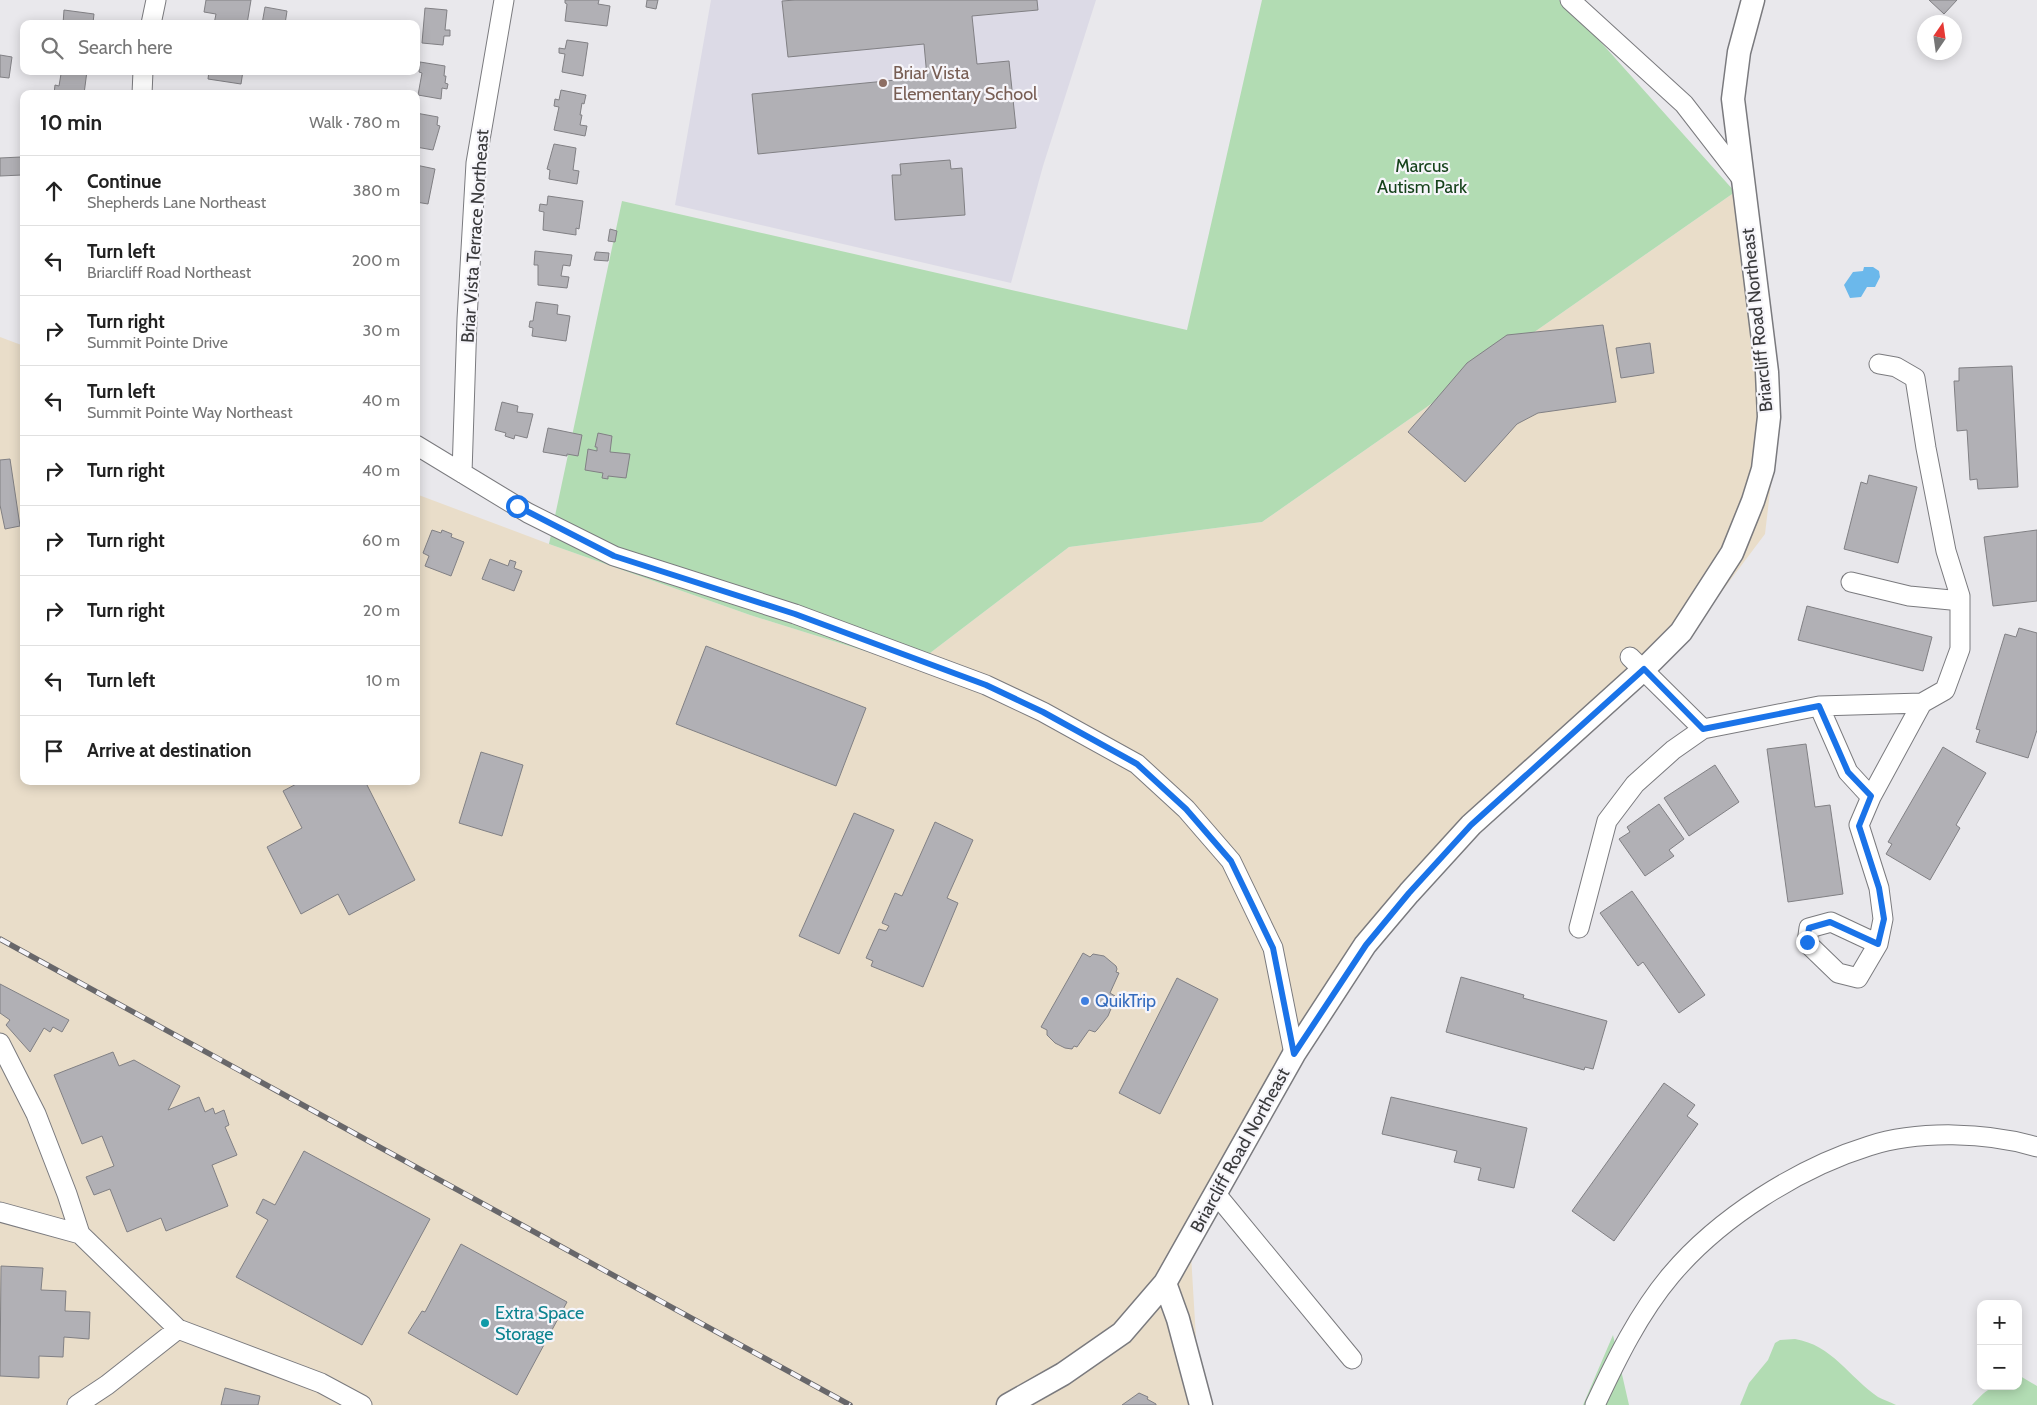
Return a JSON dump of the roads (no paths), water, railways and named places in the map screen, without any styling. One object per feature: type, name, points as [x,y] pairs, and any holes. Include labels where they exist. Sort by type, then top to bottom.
[{"type":"main road","name":"Briarcliff Road Northeast","points":[[1008,1405],[1063,1374],[1122,1333],[1165,1284],[1294,1054],[1366,945],[1409,893],[1471,825],[1637,663],[1681,632],[1724,567],[1746,522],[1763,469],[1768,417],[1766,372],[1733,99],[1739,52],[1753,0]]},
{"type":"main road","points":[[1165,1284],[1178,1319],[1201,1405]]},
{"type":"street","points":[[152,20],[156,0]]},
{"type":"street","name":"Briar Vista Terrace Northeast","points":[[462,473],[467,319],[476,163],[504,0]]},
{"type":"street","points":[[1570,0],[1684,104],[1742,179]]},
{"type":"street","points":[[142,90],[143,75]]},
{"type":"street","points":[[1579,928],[1607,821],[1635,784],[1673,750],[1703,729],[1819,706],[1922,703],[1944,690],[1960,649],[1960,596],[1946,551],[1926,448],[1915,378],[1896,367],[1879,364]]},
{"type":"street","points":[[420,447],[528,513],[614,556],[795,614],[986,685],[1043,712],[1137,764],[1186,809],[1231,861],[1273,948],[1294,1054]]},
{"type":"street","points":[[1851,582],[1909,596],[1950,600],[1960,596]]},
{"type":"street","points":[[1637,663],[1703,729]]},
{"type":"street","points":[[1878,944],[1884,919],[1879,888],[1859,826],[1871,796],[1922,703]]},
{"type":"street","points":[[1819,706],[1848,772],[1871,796]]},
{"type":"street","points":[[0,1043],[36,1114],[67,1194],[80,1234],[178,1329],[321,1383],[362,1405]]},
{"type":"street","points":[[1595,1405],[1635,1328],[1670,1276],[1697,1249],[1729,1222],[1778,1187],[1869,1145],[1905,1138],[1969,1136],[2037,1147]]},
{"type":"street","points":[[1216,1194],[1352,1359]]},
{"type":"street","points":[[0,1212],[80,1234]]},
{"type":"street","points":[[77,1405],[108,1385],[178,1329]]},
{"type":"water","points":[[1864,267],[1873,267],[1879,271],[1880,277],[1875,287],[1867,287],[1861,297],[1850,298],[1844,285],[1853,272],[1863,271]]},
{"type":"railway","points":[[0,939],[850,1405]]},
{"type":"place","name":"Briar Vista Elementary School","points":[[883,83]]},
{"type":"place","name":"QuikTrip","points":[[1085,1001]]},
{"type":"place","name":"Extra Space Storage","points":[[485,1323]]},
{"type":"park label","name":"Marcus Autism Park","points":[[1422,176]]}]
